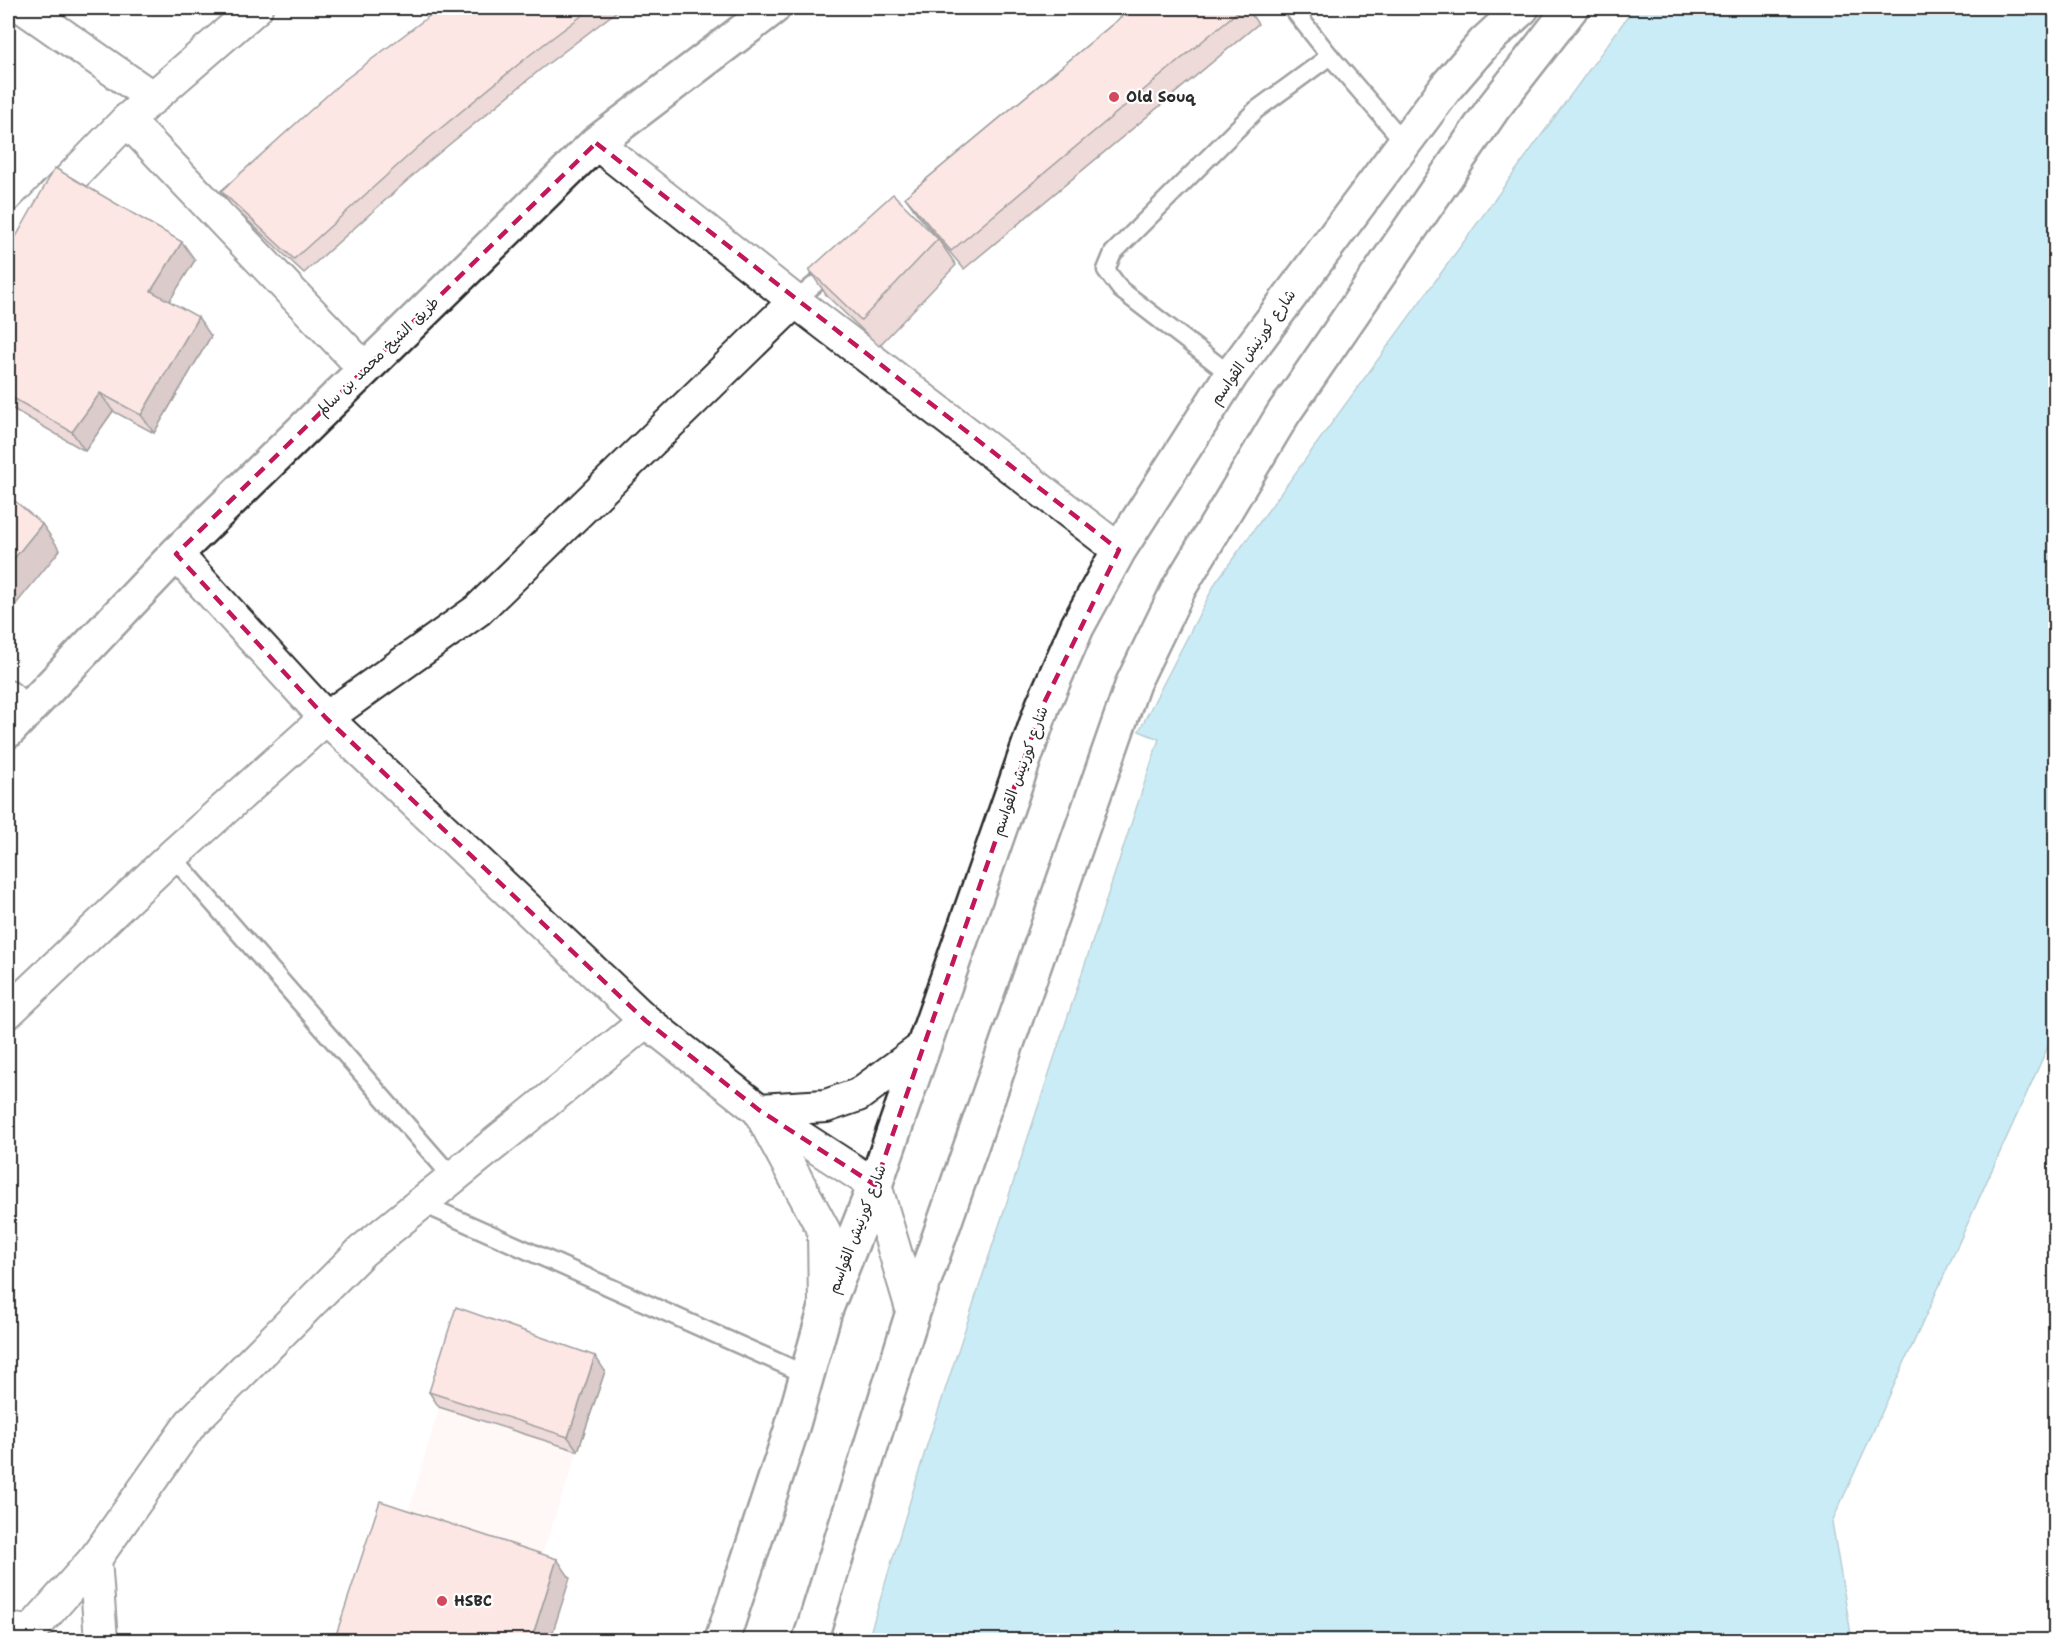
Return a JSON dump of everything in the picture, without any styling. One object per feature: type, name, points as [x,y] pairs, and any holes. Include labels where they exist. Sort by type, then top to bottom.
[{"type":"main road","name":"طريق الشيخ محمد بن سالم","points":[[14,714],[364,368],[597,143],[772,8]]},
{"type":"main road","name":"شارع كورنيش القواسم","points":[[722,1641],[792,1431],[825,1311],[875,1185],[1043,705],[1077,627],[1119,550],[1231,375],[1404,142],[1484,43],[1522,8]]},
{"type":"main road","points":[[810,1641],[913,1312],[1133,683],[1179,588],[1283,414],[1494,107],[1571,8]]},
{"type":"street","points":[[24,8],[153,98]]},
{"type":"street","points":[[8,243],[127,120],[256,8]]},
{"type":"street","points":[[127,120],[364,368]]},
{"type":"street","points":[[597,143],[795,301],[1119,550]]},
{"type":"street","points":[[8,1012],[172,856],[326,718],[478,610],[795,301]]},
{"type":"street","points":[[176,554],[326,718],[646,1021],[759,1110],[875,1185],[913,1312]]},
{"type":"street","points":[[21,1634],[95,1559],[191,1423],[362,1251],[646,1021]]},
{"type":"street","points":[[759,1110],[826,1106],[858,1095],[921,1049]]},
{"type":"street","points":[[759,1110],[824,1231],[825,1311]]},
{"type":"street","points":[[95,1559],[100,1641]]},
{"type":"lane","points":[[1292,8],[1404,142]]},
{"type":"lane","points":[[1231,375],[1120,290],[1106,270],[1113,253],[1256,110],[1330,56]]},
{"type":"lane","points":[[795,301],[850,255]]},
{"type":"lane","points":[[172,856],[453,1178]]},
{"type":"lane","points":[[421,1203],[807,1376]]},
{"type":"highlighted area","points":[[596,143],[1119,550],[1043,705],[875,1185],[759,1110],[646,1021],[326,718],[176,554]]},
{"type":"shaded area","points":[[439,1407],[578,1451],[538,1566],[405,1524]]},
{"type":"water","points":[[1634,8],[2055,8],[2055,1031],[1832,1522],[1852,1640],[868,1640],[927,1445],[1159,739],[1139,731],[1216,582]]},
{"type":"building","points":[[440,8],[592,8],[531,54],[418,147],[294,259],[221,191],[343,81]]},
{"type":"building","name":"Old Souq","points":[[1132,8],[1242,8],[951,251],[905,197]]},
{"type":"building","points":[[55,168],[182,242],[151,291],[198,317],[141,415],[100,393],[72,432],[8,395],[8,251]]},
{"type":"building","points":[[893,194],[938,239],[861,320],[809,270]]},
{"type":"building","points":[[8,495],[42,524],[8,566]]},
{"type":"building","points":[[456,1307],[595,1356],[568,1437],[429,1392]]},
{"type":"building","points":[[380,1501],[557,1559],[531,1641],[334,1641]]},
{"type":"place","name":"Old Souq","points":[[1114,97]]},
{"type":"place","name":"HSBC","points":[[442,1601]]}]
